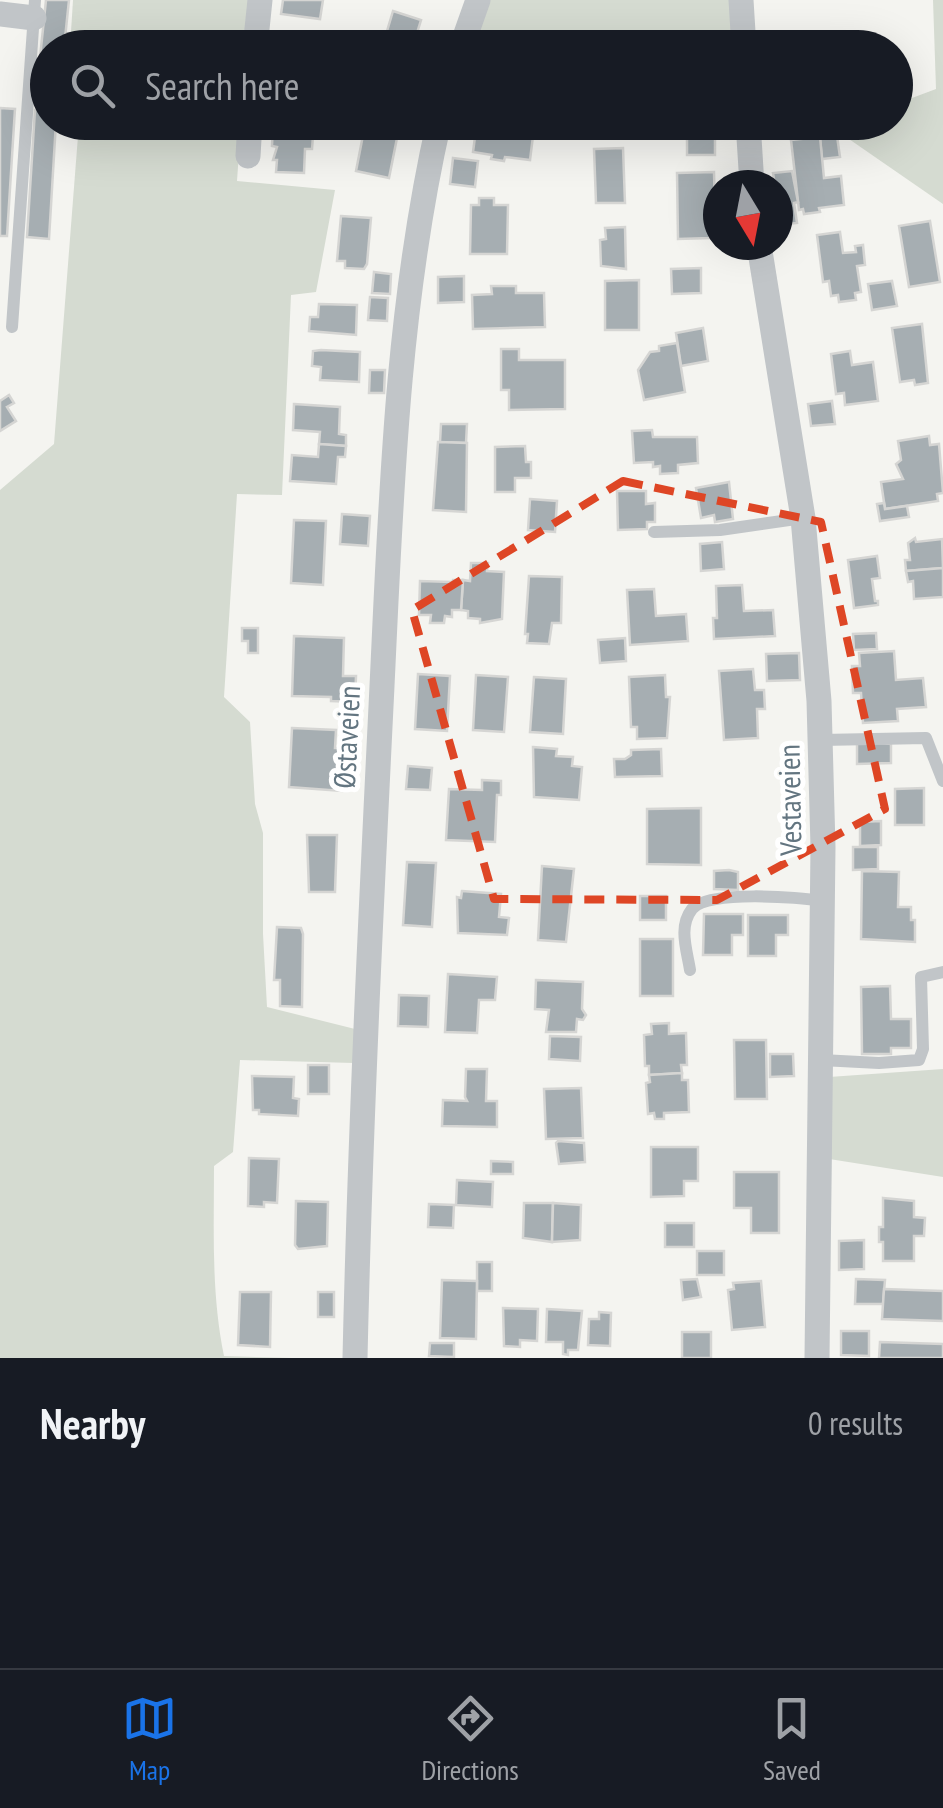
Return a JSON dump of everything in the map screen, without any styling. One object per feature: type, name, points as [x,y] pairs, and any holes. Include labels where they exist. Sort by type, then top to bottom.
[{"type":"street","points":[[256,30],[260,0]]},
{"type":"street","points":[[467,30],[478,0]]},
{"type":"street","points":[[741,0],[743,30]]},
{"type":"street","points":[[0,14],[34,9]]},
{"type":"street","points":[[248,156],[249,140]]},
{"type":"street","name":"Østaveien","points":[[356,1358],[364,1043],[390,530],[412,269],[435,140]]},
{"type":"street","points":[[749,140],[751,170]]},
{"type":"street","name":"Vestaveien","points":[[761,260],[803,518],[821,740],[816,1358]]},
{"type":"lane","points":[[12,327],[30,67]]},
{"type":"lane","points":[[654,532],[720,530],[803,518]]},
{"type":"lane","points":[[821,740],[926,738],[943,781]]},
{"type":"lane","points":[[690,970],[684,927],[692,909],[703,902],[732,898],[822,901]]},
{"type":"lane","points":[[821,1060],[919,1060],[921,977],[943,972]]},
{"type":"highlighted area","points":[[623,481],[821,522],[885,809],[717,900],[494,899],[412,610]]},
{"type":"shaded area","points":[[73,0],[249,0],[247,30],[71,30]]},
{"type":"shaded area","points":[[487,0],[734,0],[736,30],[476,30]]},
{"type":"shaded area","points":[[933,0],[943,0],[943,204],[850,140],[913,140],[913,98],[936,89]]},
{"type":"shaded area","points":[[78,140],[240,140],[237,181],[335,190],[316,292],[291,295],[282,495],[237,494],[224,697],[250,722],[255,804],[263,833],[267,1007],[355,1029],[354,1063],[240,1060],[233,1152],[214,1166],[215,1285],[224,1356],[292,1358],[0,1358],[0,490],[54,444]]},
{"type":"shaded area","points":[[943,1069],[943,1177],[823,1158],[829,1077]]},
{"type":"building","points":[[46,0],[69,0],[66,30],[43,30]]},
{"type":"building","points":[[283,0],[323,0],[320,19],[281,14]]},
{"type":"building","points":[[393,11],[421,20],[418,30],[387,30]]},
{"type":"building","points":[[0,108],[15,109],[7,236],[0,236]]},
{"type":"building","points":[[33,140],[55,140],[49,239],[27,237]]},
{"type":"building","points":[[272,140],[313,140],[312,149],[305,149],[304,173],[276,172],[277,160],[273,160],[277,147],[272,146]]},
{"type":"building","points":[[362,140],[397,140],[389,178],[356,171]]},
{"type":"building","points":[[475,140],[532,140],[530,160],[505,157],[504,161],[473,152]]},
{"type":"building","points":[[687,140],[715,140],[715,155],[687,155]]},
{"type":"building","points":[[791,140],[820,140],[824,178],[841,176],[844,205],[804,214],[803,209],[799,210]]},
{"type":"building","points":[[820,140],[838,140],[840,157],[822,159]]},
{"type":"building","points":[[623,148],[625,203],[596,203],[594,149]]},
{"type":"building","points":[[453,158],[478,161],[475,187],[450,184]]},
{"type":"building","points":[[703,172],[703,238],[678,239],[677,173]]},
{"type":"building","points":[[793,176],[798,202],[794,203],[797,223],[793,223]]},
{"type":"building","points":[[479,198],[494,198],[494,205],[508,205],[507,254],[470,254],[471,205],[479,205]]},
{"type":"building","points":[[341,216],[371,218],[364,269],[345,268],[345,261],[337,261]]},
{"type":"building","points":[[930,221],[940,282],[909,287],[899,226]]},
{"type":"building","points":[[625,227],[626,269],[601,266],[600,240],[606,239],[605,228]]},
{"type":"building","points":[[840,232],[843,253],[856,252],[855,246],[863,245],[865,265],[857,266],[861,292],[855,293],[856,300],[839,302],[838,295],[831,296],[829,281],[823,282],[817,235]]},
{"type":"building","points":[[701,268],[701,293],[672,294],[671,269]]},
{"type":"building","points":[[374,272],[391,274],[390,294],[372,293]]},
{"type":"building","points":[[464,276],[464,302],[438,303],[438,277]]},
{"type":"building","points":[[639,280],[639,330],[605,330],[605,281]]},
{"type":"building","points":[[892,281],[897,306],[872,310],[868,284]]},
{"type":"building","points":[[491,286],[516,286],[516,293],[544,293],[545,327],[473,329],[472,295],[492,294]]},
{"type":"building","points":[[370,297],[388,298],[387,321],[368,320]]},
{"type":"building","points":[[319,304],[357,305],[356,335],[309,331],[310,317],[318,317]]},
{"type":"building","points":[[922,324],[928,383],[900,382],[892,328]]},
{"type":"building","points":[[703,328],[708,361],[681,366],[676,333]]},
{"type":"building","points":[[677,343],[685,392],[644,400],[638,370],[650,352]]},
{"type":"building","points":[[501,349],[519,349],[519,360],[565,360],[565,409],[509,410],[509,390],[501,390]]},
{"type":"building","points":[[313,351],[360,352],[359,382],[320,380],[321,367],[312,366]]},
{"type":"building","points":[[850,351],[852,365],[873,362],[878,401],[845,405],[844,393],[836,394],[831,354]]},
{"type":"building","points":[[370,370],[385,370],[384,393],[369,393]]},
{"type":"building","points":[[9,395],[14,403],[7,407],[16,421],[0,431],[0,401]]},
{"type":"building","points":[[832,401],[835,424],[811,426],[808,404]]},
{"type":"building","points":[[294,404],[340,407],[339,434],[346,435],[346,446],[319,444],[320,432],[293,430]]},
{"type":"building","points":[[441,424],[467,424],[466,443],[440,442]]},
{"type":"building","points":[[652,430],[653,437],[697,437],[698,463],[678,465],[678,473],[660,474],[660,466],[653,467],[653,462],[634,463],[632,431]]},
{"type":"building","points":[[929,436],[930,445],[939,444],[943,493],[937,494],[938,501],[885,509],[881,482],[903,479],[896,464],[901,460],[898,441]]},
{"type":"building","points":[[438,442],[467,443],[466,512],[433,510]]},
{"type":"building","points":[[319,444],[346,446],[345,457],[338,457],[336,484],[290,481],[292,455],[318,457]]},
{"type":"building","points":[[525,446],[531,478],[515,478],[515,492],[495,492],[495,447]]},
{"type":"building","points":[[729,482],[733,519],[715,522],[714,515],[701,518],[696,488]]},
{"type":"building","points":[[617,491],[646,491],[646,504],[655,503],[655,522],[647,522],[647,529],[618,530]]},
{"type":"building","points":[[530,499],[557,501],[555,532],[528,530]]},
{"type":"building","points":[[884,503],[885,509],[907,506],[909,517],[880,521],[877,504]]},
{"type":"building","points":[[342,514],[370,516],[368,546],[340,544]]},
{"type":"building","points":[[294,520],[326,521],[323,585],[291,583]]},
{"type":"building","points":[[915,538],[916,542],[942,539],[943,568],[906,571],[905,560],[910,560],[908,543]]},
{"type":"building","points":[[722,542],[724,569],[701,571],[700,544]]},
{"type":"building","points":[[877,556],[880,578],[872,579],[878,605],[854,608],[848,560]]},
{"type":"building","points":[[471,563],[488,563],[487,571],[504,572],[502,619],[480,623],[480,619],[468,618],[468,611],[461,610],[463,580],[470,581]]},
{"type":"building","points":[[943,568],[943,597],[914,599],[913,581],[908,582],[906,571]]},
{"type":"building","points":[[529,576],[562,577],[561,623],[552,623],[549,644],[527,643]]},
{"type":"building","points":[[463,580],[461,610],[452,610],[452,617],[445,616],[444,623],[430,623],[431,615],[419,615],[420,581]]},
{"type":"building","points":[[742,585],[744,611],[773,610],[775,636],[714,639],[716,586]]},
{"type":"building","points":[[654,589],[656,616],[686,614],[688,641],[630,645],[627,590]]},
{"type":"building","points":[[242,628],[258,628],[258,653],[248,653],[248,641],[242,641]]},
{"type":"building","points":[[876,633],[877,649],[854,650],[853,634]]},
{"type":"building","points":[[294,636],[344,638],[343,676],[356,676],[355,702],[292,696]]},
{"type":"building","points":[[625,638],[626,661],[600,663],[598,640]]},
{"type":"building","points":[[894,651],[896,680],[923,678],[926,707],[897,709],[898,721],[863,723],[861,693],[853,693],[852,666],[860,666],[859,653]]},
{"type":"building","points":[[799,653],[800,680],[767,681],[766,654]]},
{"type":"building","points":[[753,669],[755,690],[764,690],[765,709],[757,709],[758,738],[724,740],[719,671]]},
{"type":"building","points":[[418,674],[450,676],[447,731],[415,729]]},
{"type":"building","points":[[476,675],[508,677],[504,732],[473,730]]},
{"type":"building","points":[[665,675],[666,697],[670,697],[667,738],[637,739],[637,727],[631,727],[629,677]]},
{"type":"building","points":[[534,677],[566,679],[563,734],[530,732]]},
{"type":"building","points":[[292,728],[336,730],[335,748],[344,748],[342,791],[289,787]]},
{"type":"building","points":[[857,741],[891,744],[891,763],[857,764]]},
{"type":"building","points":[[533,747],[557,749],[556,756],[573,757],[572,766],[582,767],[579,800],[534,797]]},
{"type":"building","points":[[661,749],[662,776],[615,777],[614,759],[625,759],[631,750]]},
{"type":"building","points":[[408,766],[432,768],[430,790],[406,789]]},
{"type":"building","points":[[482,780],[501,781],[495,842],[446,840],[449,789],[482,790]]},
{"type":"building","points":[[924,788],[924,825],[895,825],[895,789]]},
{"type":"building","points":[[701,808],[701,865],[647,864],[647,809]]},
{"type":"building","points":[[881,821],[881,845],[860,846],[860,822]]},
{"type":"building","points":[[307,835],[337,835],[335,892],[309,892]]},
{"type":"building","points":[[853,847],[878,847],[878,869],[853,870]]},
{"type":"building","points":[[407,862],[436,863],[432,927],[403,925]]},
{"type":"building","points":[[542,866],[574,869],[566,942],[538,940]]},
{"type":"building","points":[[714,871],[738,872],[738,890],[714,889]]},
{"type":"building","points":[[862,871],[899,872],[898,907],[911,907],[915,942],[861,939]]},
{"type":"building","points":[[462,891],[501,894],[499,917],[509,918],[507,935],[458,933],[457,897],[461,898]]},
{"type":"building","points":[[640,896],[666,896],[666,920],[640,920]]},
{"type":"building","points":[[704,914],[743,914],[743,935],[732,935],[732,955],[703,955]]},
{"type":"building","points":[[748,915],[788,915],[788,935],[776,935],[776,956],[748,956]]},
{"type":"building","points":[[277,927],[301,928],[303,934],[302,1007],[280,1006],[280,980],[274,980]]},
{"type":"building","points":[[640,939],[673,939],[673,996],[640,996]]},
{"type":"building","points":[[448,974],[497,977],[495,1000],[479,1000],[477,1033],[445,1032]]},
{"type":"building","points":[[536,980],[583,982],[582,1009],[586,1015],[583,1020],[577,1019],[576,1032],[546,1032],[549,1010],[535,1009]]},
{"type":"building","points":[[890,986],[891,1019],[911,1019],[911,1048],[891,1048],[891,1054],[862,1054],[861,987]]},
{"type":"building","points":[[399,995],[429,996],[428,1027],[398,1026]]},
{"type":"building","points":[[669,1023],[669,1034],[686,1033],[687,1065],[681,1065],[682,1073],[649,1075],[644,1035],[652,1034],[651,1024]]},
{"type":"building","points":[[550,1036],[581,1037],[580,1061],[549,1059]]},
{"type":"building","points":[[734,1040],[766,1040],[767,1099],[735,1099]]},
{"type":"building","points":[[770,1054],[793,1054],[794,1076],[770,1077]]},
{"type":"building","points":[[308,1065],[329,1065],[329,1094],[308,1094]]},
{"type":"building","points":[[466,1069],[487,1069],[486,1101],[497,1101],[497,1127],[442,1126],[443,1100],[467,1101]]},
{"type":"building","points":[[682,1073],[682,1080],[688,1080],[689,1112],[664,1113],[664,1119],[655,1119],[654,1113],[648,1114],[649,1075]]},
{"type":"building","points":[[252,1076],[294,1077],[293,1098],[299,1099],[298,1116],[259,1114],[259,1110],[253,1110]]},
{"type":"building","points":[[581,1088],[583,1138],[546,1139],[544,1089]]},
{"type":"building","points":[[558,1141],[584,1143],[585,1162],[559,1164]]},
{"type":"building","points":[[651,1147],[698,1147],[698,1181],[684,1181],[684,1196],[651,1197]]},
{"type":"building","points":[[249,1158],[279,1159],[277,1203],[248,1206]]},
{"type":"building","points":[[491,1161],[513,1162],[513,1174],[491,1174]]},
{"type":"building","points":[[734,1172],[779,1172],[779,1233],[751,1233],[751,1208],[734,1208]]},
{"type":"building","points":[[457,1180],[493,1182],[492,1207],[456,1205]]},
{"type":"building","points":[[883,1198],[914,1201],[914,1217],[925,1218],[924,1236],[914,1236],[914,1261],[883,1261],[879,1227],[883,1227]]},
{"type":"building","points":[[296,1201],[328,1202],[327,1246],[298,1249],[295,1245]]},
{"type":"building","points":[[524,1203],[553,1203],[552,1242],[523,1238]]},
{"type":"building","points":[[553,1203],[581,1205],[580,1240],[552,1242]]},
{"type":"building","points":[[429,1204],[454,1205],[453,1228],[428,1227]]},
{"type":"building","points":[[665,1223],[694,1223],[694,1247],[665,1247]]},
{"type":"building","points":[[864,1240],[864,1269],[839,1270],[839,1241]]},
{"type":"building","points":[[697,1251],[724,1251],[724,1275],[697,1275]]},
{"type":"building","points":[[477,1262],[492,1262],[492,1291],[477,1291]]},
{"type":"building","points":[[697,1279],[701,1297],[683,1300],[681,1280]]},
{"type":"building","points":[[856,1279],[885,1280],[883,1304],[855,1304]]},
{"type":"building","points":[[442,1280],[477,1281],[476,1339],[440,1338]]},
{"type":"building","points":[[761,1281],[765,1327],[732,1330],[728,1290],[734,1289],[733,1283]]},
{"type":"building","points":[[884,1289],[943,1291],[943,1321],[882,1319]]},
{"type":"building","points":[[240,1292],[271,1292],[270,1347],[238,1345]]},
{"type":"building","points":[[318,1292],[334,1292],[334,1317],[318,1317]]},
{"type":"building","points":[[503,1308],[538,1309],[537,1341],[520,1340],[520,1347],[504,1346]]},
{"type":"building","points":[[547,1309],[582,1311],[578,1350],[563,1354],[563,1342],[546,1342]]},
{"type":"building","points":[[599,1312],[611,1313],[610,1346],[588,1345],[589,1319],[599,1319]]},
{"type":"building","points":[[841,1331],[869,1331],[869,1356],[841,1355]]},
{"type":"building","points":[[682,1332],[711,1332],[711,1358],[682,1358]]},
{"type":"building","points":[[880,1342],[943,1344],[943,1358],[879,1358]]},
{"type":"building","points":[[430,1343],[454,1343],[454,1357],[429,1356]]}]
